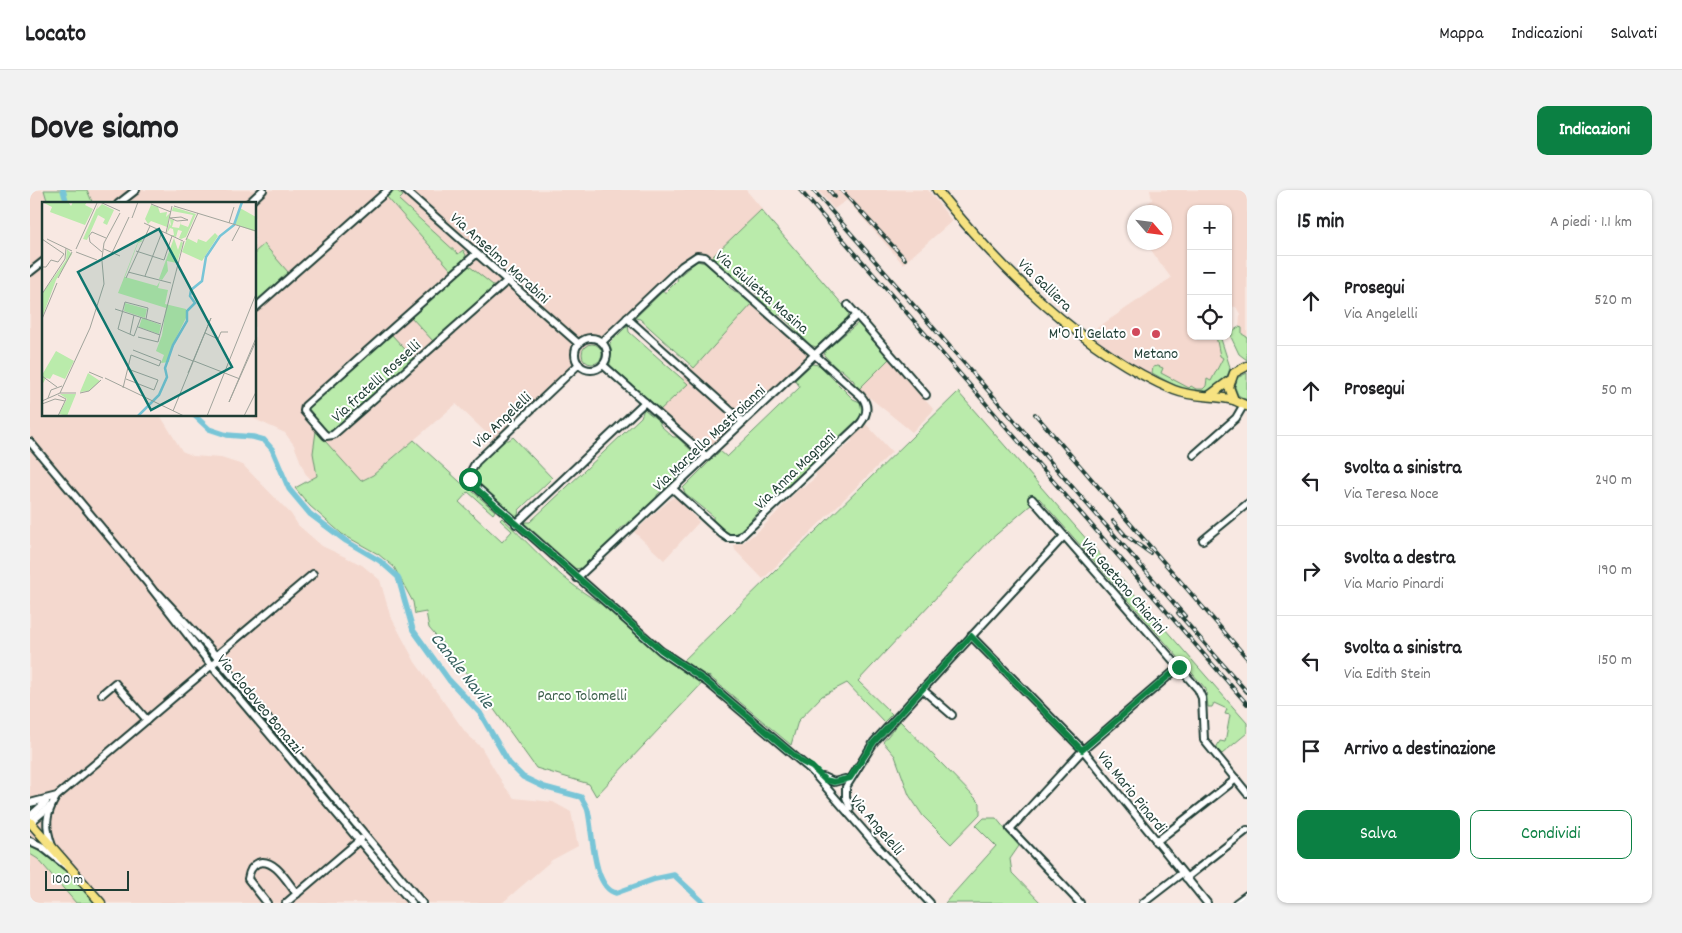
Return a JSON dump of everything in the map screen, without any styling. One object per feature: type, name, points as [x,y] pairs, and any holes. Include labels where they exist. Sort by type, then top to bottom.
[{"type":"main road","name":"Via Galliera","points":[[938,190],[954,211],[1034,294],[1090,342],[1136,371],[1174,390],[1196,396],[1234,400]]},
{"type":"main road","points":[[1207,397],[1221,389],[1238,369],[1247,366]]},
{"type":"main road","points":[[1229,380],[1228,387],[1234,400],[1245,406]]},
{"type":"main road","points":[[30,822],[101,903]]},
{"type":"street","points":[[121,202],[136,190]]},
{"type":"street","points":[[250,202],[263,190]]},
{"type":"street","points":[[256,307],[388,190]]},
{"type":"street","name":"Via Anselmo Marabini","points":[[405,190],[579,344]]},
{"type":"street","name":"Via fratelli Rosselli","points":[[476,254],[305,406],[304,410],[326,436],[333,435],[506,281]]},
{"type":"street","name":"Via Giulietta Masina","points":[[602,342],[686,263],[697,256],[705,257],[815,355]]},
{"type":"street","points":[[30,272],[42,263]]},
{"type":"street","points":[[848,305],[926,395]]},
{"type":"street","name":"Via Marcello Mastroianni","points":[[578,578],[857,315]]},
{"type":"street","points":[[627,318],[743,422]]},
{"type":"street","points":[[592,338],[602,342],[607,352],[603,365],[593,370],[579,364],[576,356],[579,344],[592,338]]},
{"type":"street","name":"Via Anna Magnani","points":[[673,489],[728,538],[739,538],[750,530],[860,424],[866,414],[867,410],[864,400],[815,355]]},
{"type":"street","name":"Via Angelelli","points":[[579,364],[471,468],[470,473],[473,484],[516,524],[661,650],[707,682],[802,762],[833,792],[872,841],[930,903]]},
{"type":"street","points":[[603,365],[707,457]]},
{"type":"street","points":[[516,524],[644,402]]},
{"type":"street","points":[[1194,454],[1236,418],[1245,406]]},
{"type":"street","name":"Via Clodoveo Bonazzi","points":[[30,442],[145,580],[211,665],[412,903]]},
{"type":"street","name":"Via Gaetano Chiarini","points":[[1032,499],[1201,693],[1203,735],[1206,744],[1247,793]]},
{"type":"street","points":[[1203,540],[1247,504]]},
{"type":"street","points":[[833,792],[847,780],[874,742],[1064,536]]},
{"type":"street","name":"Via Clodoveo Bonazzi","points":[[217,658],[313,574]]},
{"type":"street","name":"Via Clodoveo Bonazzi","points":[[145,580],[217,658],[422,903]]},
{"type":"street","name":"Via Mario Pinardi","points":[[971,636],[1082,750],[1207,903]]},
{"type":"street","points":[[30,822],[50,802],[217,658]]},
{"type":"street","points":[[1080,903],[1010,829],[1082,750],[1179,667]]},
{"type":"street","points":[[102,694],[115,683],[147,720]]},
{"type":"street","points":[[922,689],[952,715]]},
{"type":"street","points":[[802,762],[812,767],[825,780],[834,782],[847,780]]},
{"type":"street","points":[[847,780],[846,797],[848,805],[861,821],[872,841]]},
{"type":"street","points":[[1156,842],[1236,780]]},
{"type":"street","points":[[30,803],[50,802]]},
{"type":"street","points":[[30,816],[50,802]]},
{"type":"street","points":[[50,802],[46,829],[52,846]]},
{"type":"street","points":[[1143,903],[1247,830]]},
{"type":"street","points":[[286,903],[366,835]]},
{"type":"street","points":[[30,841],[41,846],[77,874]]},
{"type":"street","points":[[267,903],[248,879],[249,872],[255,864],[271,863],[297,894]]},
{"type":"street","points":[[1236,903],[1247,895]]},
{"type":"shaded area","points":[[30,190],[44,190],[47,202],[42,202],[42,416],[161,416],[182,451],[193,456],[221,458],[243,465],[291,514],[298,525],[322,546],[362,565],[380,580],[390,615],[415,662],[466,733],[481,747],[505,787],[514,798],[553,802],[571,812],[578,846],[552,860],[502,903],[30,903]]},
{"type":"shaded area","points":[[87,190],[746,190],[762,209],[716,255],[698,259],[679,270],[499,445],[456,404],[373,475],[322,491],[305,473],[294,445],[285,433],[248,416],[256,416],[256,202],[92,202]]},
{"type":"shaded area","points":[[818,190],[928,190],[952,221],[903,264],[847,200],[834,209]]},
{"type":"shaded area","points":[[1150,190],[1247,190],[1247,360],[1239,354],[1232,339],[1234,330],[1239,327],[1240,314],[1236,307],[1232,306],[1232,205],[1187,205],[1187,340],[1221,340],[1230,367],[1224,381],[1202,392],[1180,388],[1140,370],[1088,334],[1171,278],[1151,250],[1172,250],[1172,205],[1145,205],[1152,200]]},
{"type":"shaded area","points":[[755,298],[823,354],[705,465],[650,412]]},
{"type":"shaded area","points":[[889,359],[934,410],[912,432],[859,389]]},
{"type":"shaded area","points":[[866,424],[892,452],[763,579],[735,550],[734,545],[744,542],[761,529],[800,488],[803,488],[816,477],[816,473],[852,441],[852,438]]},
{"type":"shaded area","points":[[672,498],[677,498],[699,522],[664,560],[634,532]]},
{"type":"green space","points":[[44,190],[87,190],[92,202],[47,202]]},
{"type":"green space","points":[[391,191],[397,191],[403,196],[399,200],[458,254],[463,250],[466,255],[463,261],[452,271],[386,196]]},
{"type":"green space","points":[[761,210],[849,312],[848,317],[816,347],[810,345],[781,315],[777,315],[744,282],[740,283],[712,257]]},
{"type":"green space","points":[[264,244],[288,272],[256,302],[256,251]]},
{"type":"green space","points":[[697,261],[705,263],[729,284],[729,287],[752,304],[694,368],[640,319],[635,318],[662,292],[666,292],[677,281],[678,277]]},
{"type":"green space","points":[[469,266],[493,285],[493,288],[433,341],[411,317]]},
{"type":"green space","points":[[858,323],[889,359],[859,389],[854,385],[854,381],[841,369],[837,369],[824,355],[826,350]]},
{"type":"green space","points":[[628,325],[629,332],[688,384],[660,410],[610,365],[610,343]]},
{"type":"green space","points":[[1239,327],[1242,328],[1242,334],[1247,337],[1247,360],[1239,354],[1232,339],[1234,330]]},
{"type":"green space","points":[[391,334],[414,359],[332,432],[328,432],[308,408]]},
{"type":"green space","points":[[1217,340],[1221,340],[1230,367],[1229,373],[1217,386],[1201,392],[1192,392],[1175,386],[1152,373],[1153,367],[1158,366],[1163,368],[1161,373],[1189,388],[1191,386],[1196,389],[1203,389],[1206,386],[1207,379],[1211,381],[1223,358],[1220,356]]},
{"type":"green space","points":[[588,344],[596,344],[602,350],[602,358],[596,364],[588,364],[582,358],[582,350]]},
{"type":"green space","points":[[812,364],[819,365],[853,399],[860,402],[862,411],[860,417],[768,506],[764,506],[752,518],[752,522],[739,533],[729,534],[713,520],[713,516],[685,493],[683,488],[720,451],[727,457],[800,387],[795,380]]},
{"type":"green space","points":[[1247,373],[1247,400],[1238,395],[1235,387],[1237,378]]},
{"type":"green space","name":"Parco Tolomelli","points":[[958,392],[1247,723],[1247,733],[1222,754],[1216,748],[1220,741],[1225,742],[1230,715],[1225,714],[1227,709],[1214,703],[1212,707],[1208,707],[1206,689],[1039,498],[990,540],[858,681],[892,714],[884,722],[847,683],[822,696],[798,721],[791,745],[709,676],[596,796],[589,784],[536,768],[473,680],[429,628],[426,612],[415,614],[413,602],[394,567],[378,554],[342,534],[310,506],[295,488],[317,476],[313,453],[316,431],[361,481],[373,475],[414,440],[495,511],[493,514],[468,492],[459,502],[502,542],[512,531],[500,520],[502,518],[576,587],[602,605],[650,646],[678,666]]},
{"type":"green space","points":[[644,409],[660,422],[660,425],[673,437],[677,437],[694,453],[694,461],[674,483],[670,483],[657,495],[657,498],[633,521],[629,521],[617,532],[617,536],[582,568],[574,569],[524,525],[524,522],[530,522],[641,417]]},
{"type":"green space","points":[[513,437],[552,478],[519,510],[516,517],[477,483],[474,473],[477,466],[505,440]]},
{"type":"green space","points":[[900,721],[980,803],[980,814],[951,844],[923,816],[909,795],[895,756],[883,742]]},
{"type":"green space","points":[[984,818],[996,818],[1019,846],[1010,859],[1012,873],[1041,903],[945,903],[996,846],[976,826]]},
{"type":"green space","points":[[30,846],[58,863],[96,903],[76,903],[38,859],[30,854]]},
{"type":"waterway","name":"Canale Navile","points":[[63,190],[66,202]]},
{"type":"waterway","name":"Canale Navile","points":[[195,416],[209,429],[227,435],[264,440],[272,449],[289,489],[310,514],[346,541],[380,561],[398,577],[413,630],[449,680],[480,713],[509,763],[523,777],[544,787],[581,797],[588,811],[598,870],[608,889],[616,893],[655,879],[674,875],[704,903]]},
{"type":"railway","points":[[800,190],[1247,704]]},
{"type":"railway","points":[[813,190],[1185,616]]},
{"type":"railway","points":[[829,190],[835,197]]},
{"type":"railway","points":[[841,190],[905,259]]},
{"type":"railway","points":[[1035,414],[1247,658]]},
{"type":"railway","points":[[1113,521],[1125,535],[1150,553]]},
{"type":"railway","points":[[1178,613],[1247,692]]},
{"type":"place","name":"M'O Il Gelato","points":[[1136,332]]},
{"type":"place","name":"Metano","points":[[1156,334]]},
{"type":"route","points":[[470,479],[479,491],[670,658],[707,682],[802,762],[812,767],[825,780],[834,782],[850,778],[874,742],[971,636],[1031,695],[1082,750],[1179,667]]}]
